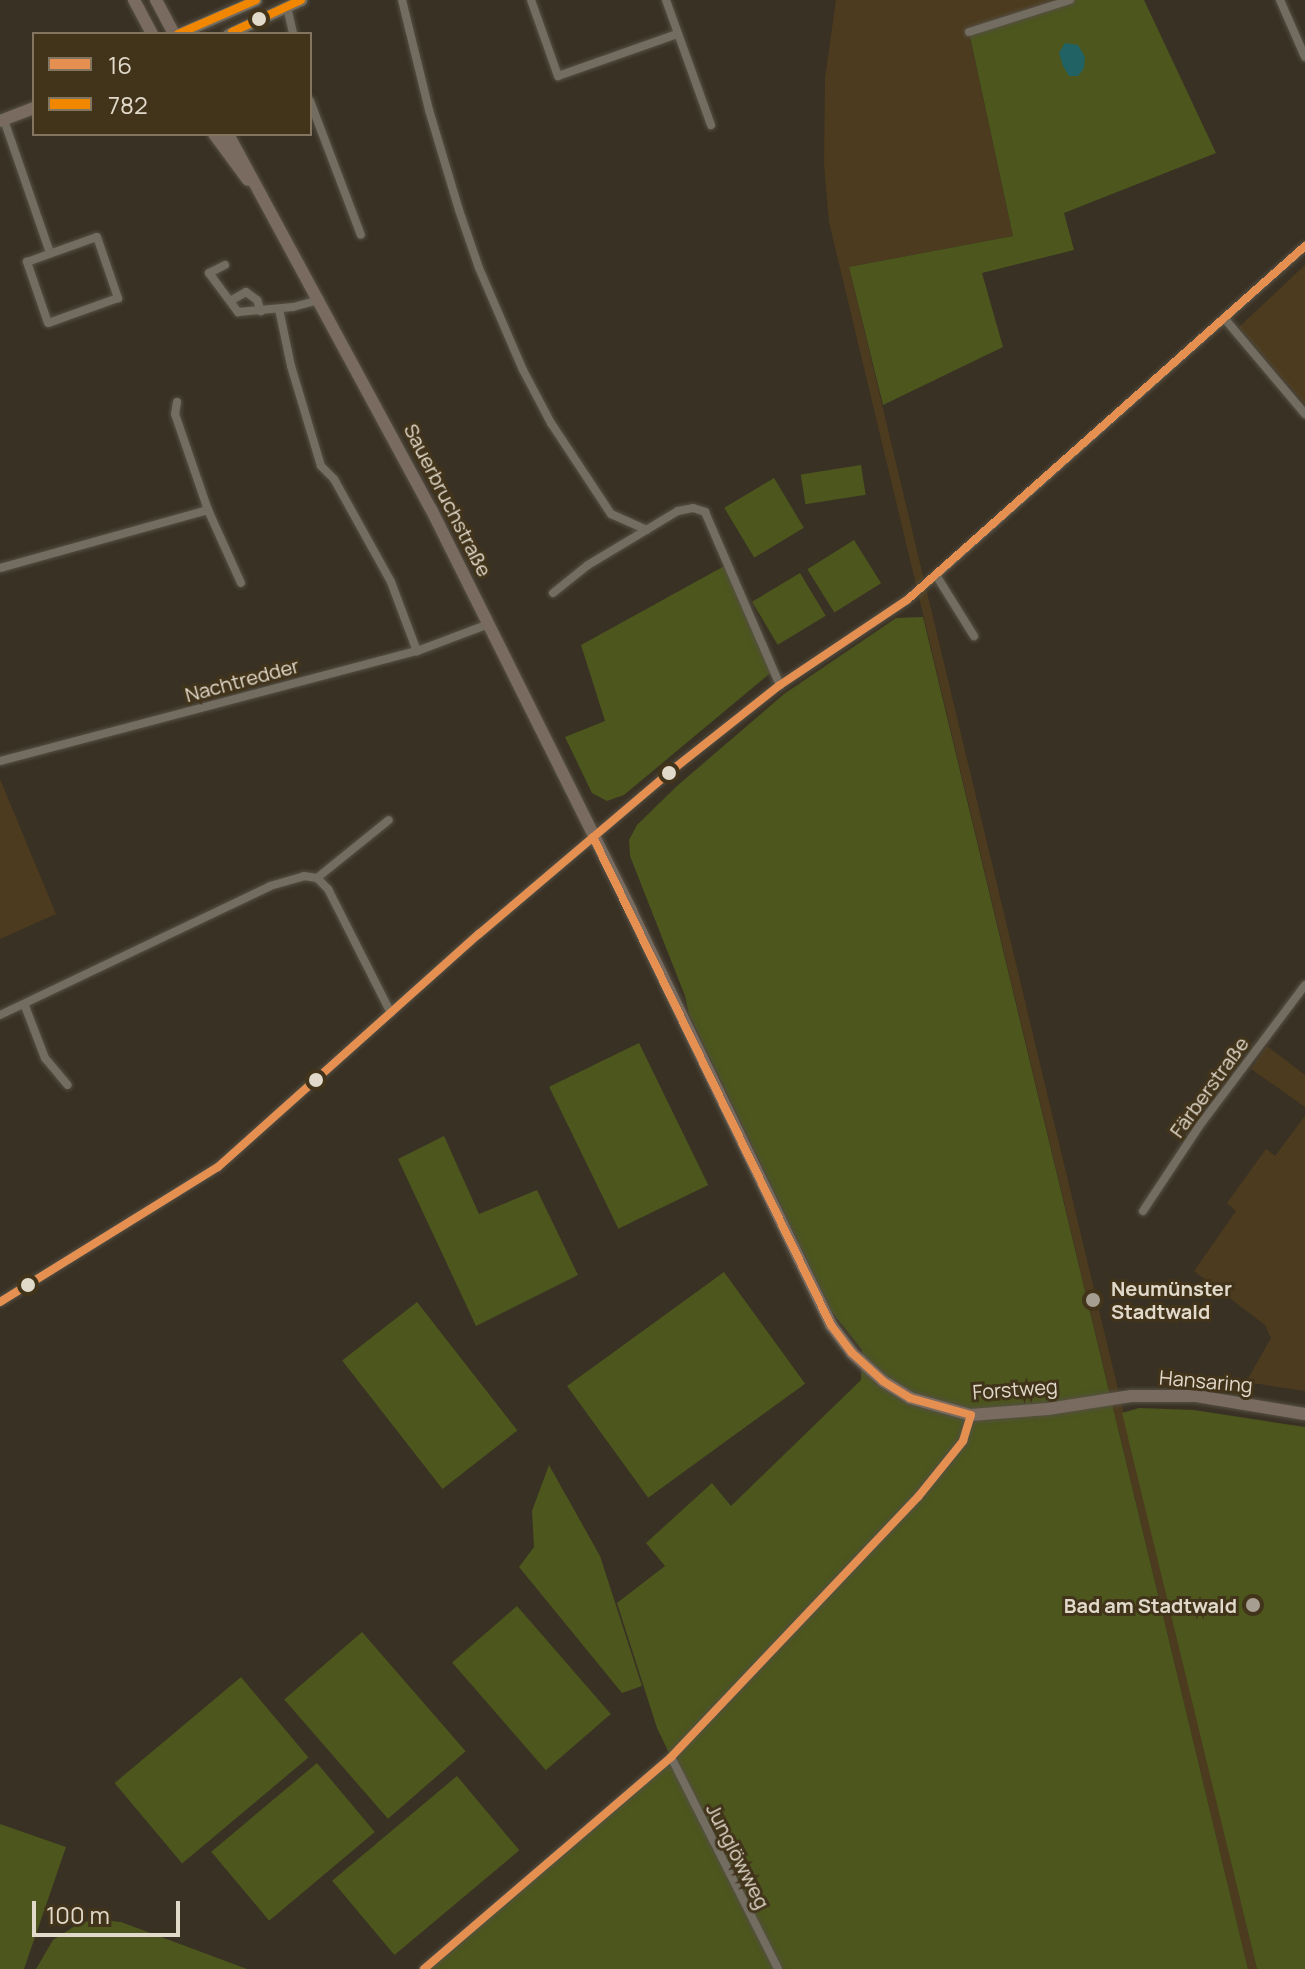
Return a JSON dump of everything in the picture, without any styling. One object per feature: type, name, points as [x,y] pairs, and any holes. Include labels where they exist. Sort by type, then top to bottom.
[{"type":"main road","points":[[134,0],[151,32]]},
{"type":"main road","points":[[156,0],[175,32]]},
{"type":"main road","points":[[2,120],[32,109]]},
{"type":"main road","name":"Sauerbruchstraße","points":[[216,136],[255,187]]},
{"type":"main road","name":"Sauerbruchstraße","points":[[229,136],[320,300],[489,624],[593,837]]},
{"type":"main road","name":"Forstweg","points":[[593,837],[831,1325],[852,1353],[883,1381],[910,1398],[971,1415],[1103,1400]]},
{"type":"main road","name":"Hansaring","points":[[1103,1400],[1131,1396],[1196,1396],[1305,1414]]},
{"type":"street","points":[[181,32],[256,0]]},
{"type":"street","points":[[232,32],[301,0]]},
{"type":"street","points":[[402,0],[437,139],[479,268],[551,423],[611,514],[647,530]]},
{"type":"street","points":[[531,0],[558,76],[677,34]]},
{"type":"street","points":[[666,0],[711,125]]},
{"type":"street","points":[[969,32],[1070,0]]},
{"type":"street","points":[[1280,0],[1305,57]]},
{"type":"street","points":[[287,7],[293,32]]},
{"type":"street","points":[[312,106],[361,235]]},
{"type":"street","points":[[2,120],[50,253]]},
{"type":"street","points":[[97,237],[118,298],[48,323],[27,262],[50,253],[97,237]]},
{"type":"street","points":[[1,1299],[218,1167],[593,837],[780,685],[907,600],[1305,246]]},
{"type":"street","points":[[225,265],[209,273],[238,312],[279,309],[320,300]]},
{"type":"street","points":[[232,300],[246,292],[257,300],[261,311]]},
{"type":"street","points":[[279,309],[291,366],[321,466],[334,479],[391,582],[417,651]]},
{"type":"street","points":[[1224,318],[1305,414]]},
{"type":"street","points":[[177,402],[175,414],[208,510],[241,583]]},
{"type":"street","points":[[553,593],[588,565],[678,511],[693,508],[705,512],[780,685]]},
{"type":"street","points":[[0,568],[208,510]]},
{"type":"street","points":[[936,575],[974,636]]},
{"type":"street","name":"Nachtredder","points":[[0,761],[417,651],[489,624]]},
{"type":"street","points":[[317,878],[389,820]]},
{"type":"street","points":[[0,1015],[25,1006],[270,886],[304,876],[317,878],[336,904],[391,1013]]},
{"type":"street","name":"Färberstraße","points":[[1143,1211],[1200,1125],[1305,985]]},
{"type":"street","points":[[25,1006],[45,1058],[68,1085]]},
{"type":"street","points":[[424,1969],[671,1757],[918,1497],[963,1441],[971,1415]]},
{"type":"street","name":"Junglöwweg","points":[[671,1757],[778,1969]]},
{"type":"shaded area","points":[[836,0],[1070,0],[969,33],[1013,236],[849,267],[1257,1969],[1248,1969],[829,222],[824,164],[825,78]]},
{"type":"shaded area","points":[[1305,265],[1305,404],[1239,327]]},
{"type":"shaded area","points":[[0,779],[56,914],[0,939]]},
{"type":"shaded area","points":[[1267,1046],[1305,1075],[1305,1107],[1251,1069]]},
{"type":"shaded area","points":[[1305,1116],[1305,1391],[1246,1382],[1271,1338],[1265,1325],[1194,1271],[1236,1211],[1227,1203],[1266,1149],[1275,1156]]},
{"type":"green space","points":[[1070,0],[1144,0],[1216,153],[1064,213],[1074,250],[982,273],[1003,347],[883,405],[849,267],[1013,236],[969,32]]},
{"type":"green space","points":[[861,465],[866,495],[805,504],[801,475]]},
{"type":"green space","points":[[774,478],[804,528],[754,558],[724,508]]},
{"type":"green space","points":[[854,540],[881,583],[834,612],[807,569]]},
{"type":"green space","points":[[728,564],[774,670],[624,795],[607,801],[592,793],[565,737],[605,721],[581,645]]},
{"type":"green space","points":[[800,573],[826,616],[778,645],[752,602]]},
{"type":"green space","points":[[923,617],[1248,1969],[424,1969],[671,1757],[657,1728],[617,1603],[665,1566],[646,1543],[712,1483],[731,1506],[861,1380],[862,1350],[832,1312],[689,1014],[685,996],[630,856],[629,840],[637,825],[677,786],[784,694],[896,618]]},
{"type":"green space","points":[[639,1043],[708,1185],[618,1229],[549,1087]]},
{"type":"green space","points":[[444,1136],[479,1214],[537,1190],[578,1275],[476,1326],[398,1159]]},
{"type":"green space","points":[[724,1272],[805,1384],[648,1498],[567,1386]]},
{"type":"green space","points":[[417,1302],[517,1430],[442,1489],[342,1360]]},
{"type":"green space","name":"Bad am Stadtwald","points":[[1139,1408],[1194,1410],[1305,1427],[1305,1969],[1257,1969],[1122,1413]]},
{"type":"green space","points":[[549,1465],[600,1556],[642,1686],[622,1693],[519,1567],[534,1547],[532,1511]]},
{"type":"green space","points":[[517,1606],[611,1714],[546,1770],[452,1662]]},
{"type":"green space","points":[[362,1632],[466,1751],[388,1819],[284,1700]]},
{"type":"green space","points":[[241,1677],[308,1757],[182,1863],[115,1783]]},
{"type":"green space","points":[[317,1763],[375,1832],[269,1921],[211,1852]]},
{"type":"green space","points":[[457,1776],[519,1850],[394,1955],[332,1881]]},
{"type":"green space","points":[[0,1824],[66,1847],[24,1969],[0,1969]]},
{"type":"green space","points":[[95,1919],[121,1922],[247,1969],[36,1969],[53,1940],[78,1924]]},
{"type":"water","points":[[1065,43],[1078,45],[1085,57],[1084,68],[1078,76],[1069,76],[1063,66],[1059,53]]},
{"type":"transit line","name":"782","points":[[183,32],[256,0]]},
{"type":"transit line","name":"782","points":[[232,32],[301,0]]},
{"type":"transit line","name":"16","points":[[0,1302],[218,1167],[479,934],[676,767],[780,685],[907,600],[1305,246]]},
{"type":"transit line","name":"16","points":[[424,1969],[671,1757],[918,1497],[963,1441],[971,1415],[910,1398],[883,1381],[852,1353],[831,1325],[593,837]]},
{"type":"place","name":"Neumünster Stadtwald","points":[[1093,1300]]},
{"type":"place","name":"Bad am Stadtwald","points":[[1253,1605]]}]
